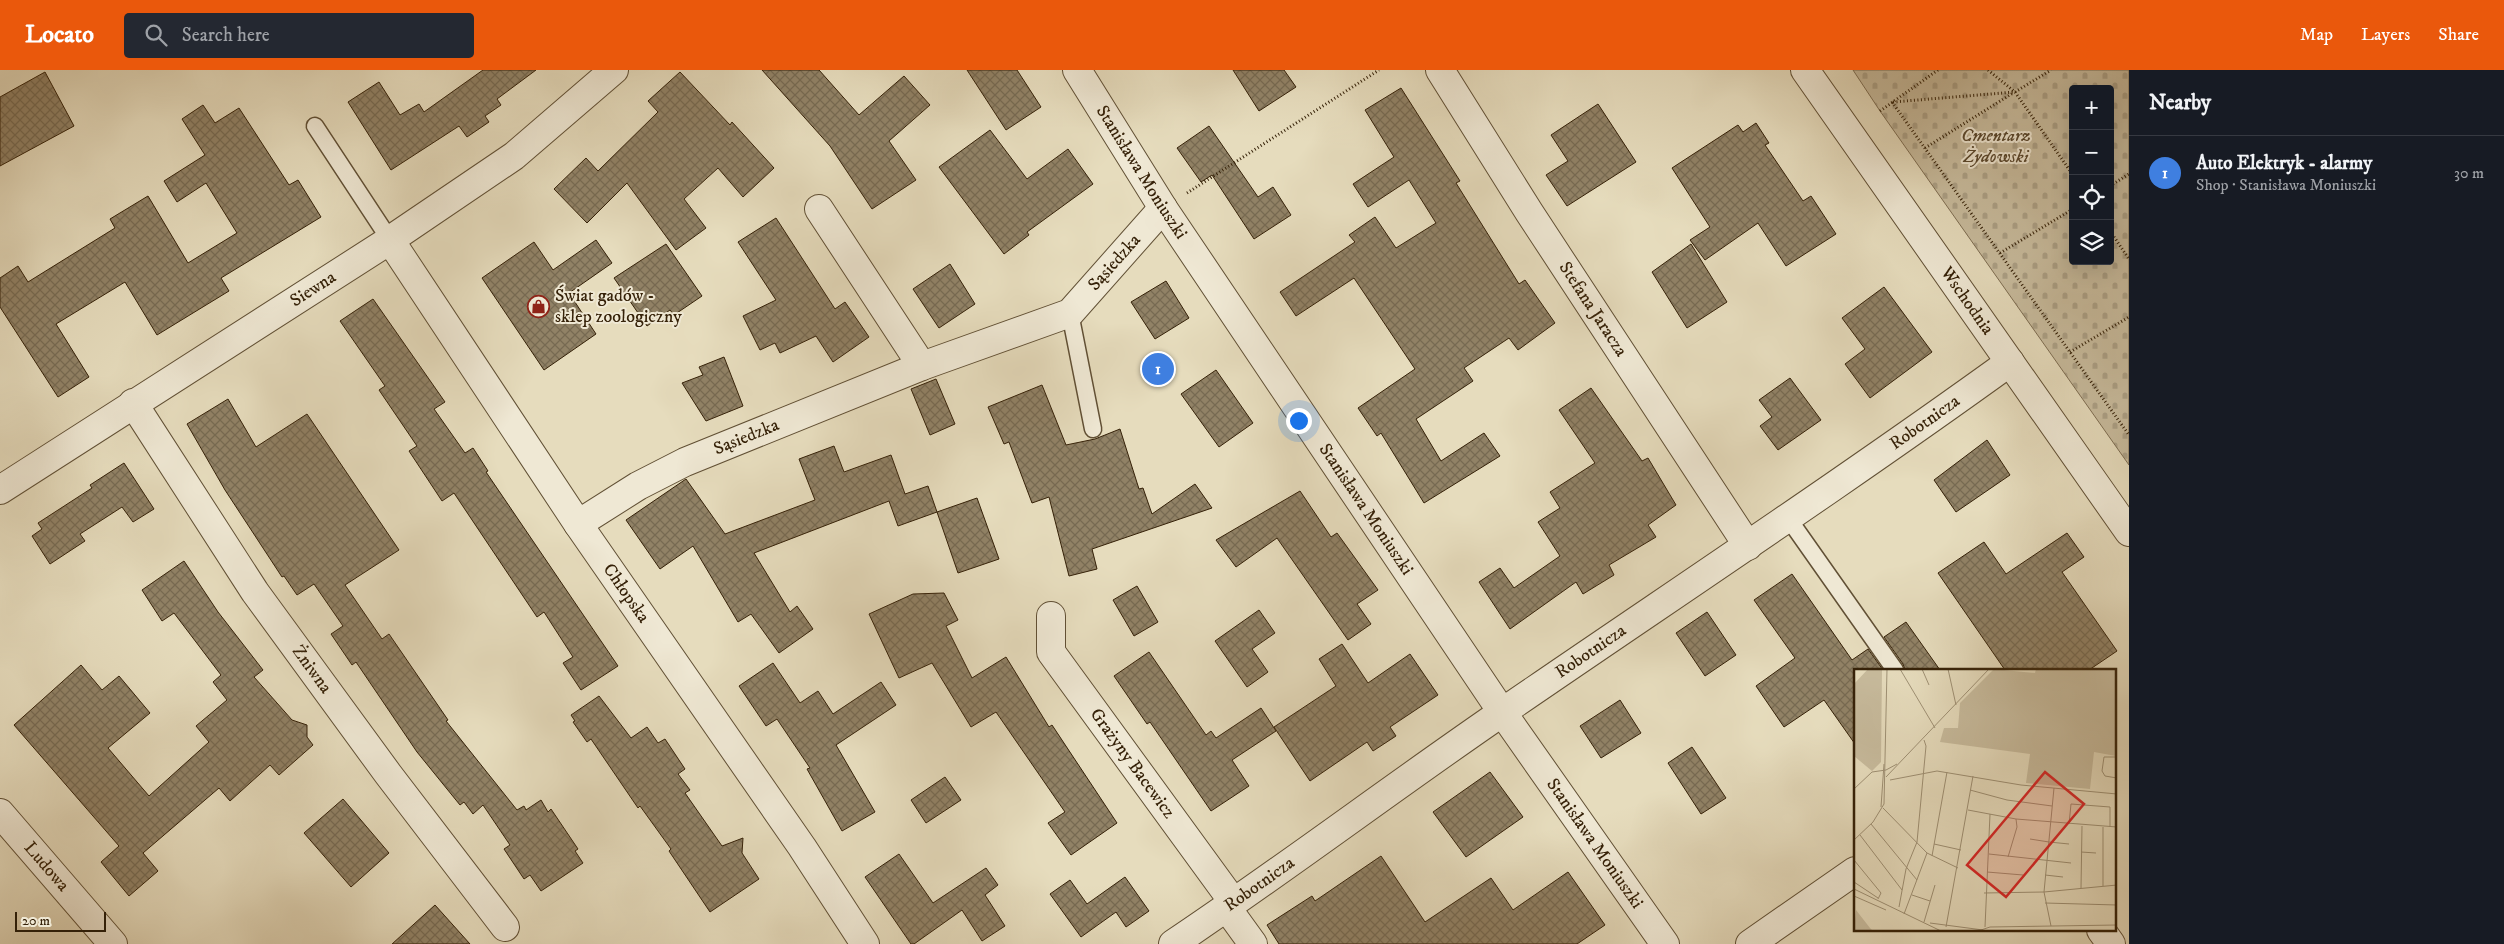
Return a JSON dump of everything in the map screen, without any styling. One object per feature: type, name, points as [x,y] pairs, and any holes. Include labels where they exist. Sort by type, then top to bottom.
[{"type":"street","name":"Siewna","points":[[0,490],[390,240],[514,156],[614,70]]},
{"type":"street","name":"Stanisława Moniuszki","points":[[1076,70],[1164,208],[1502,712],[1665,944]]},
{"type":"street","name":"Stefana Jaracza","points":[[1440,70],[1529,212],[1748,546]]},
{"type":"street","name":"Wschodnia","points":[[1805,70],[1978,320],[2010,362],[2129,532]]},
{"type":"street","name":"Sąsiedzka","points":[[578,524],[638,486],[684,462],[922,366],[1070,313],[1164,208]]},
{"type":"street","points":[[819,210],[922,366]]},
{"type":"street","name":"Chłopska","points":[[390,240],[578,524],[802,847],[865,944]]},
{"type":"street","name":"Robotnicza","points":[[1173,944],[1231,905],[1502,712],[1748,546],[2010,362]]},
{"type":"street","name":"Żniwna","points":[[133,403],[255,592],[388,774],[505,927]]},
{"type":"street","name":"Grażyny Bacewicz","points":[[1051,616],[1051,652],[1231,905],[1253,944]]},
{"type":"street","name":"Ludowa","points":[[0,813],[113,944]]},
{"type":"street","points":[[1750,944],[1854,872]]},
{"type":"street","points":[[2102,932],[2111,944]]},
{"type":"lane","points":[[315,126],[390,240]]},
{"type":"lane","points":[[1070,313],[1093,429]]},
{"type":"lane","points":[[1788,518],[1894,669]]},
{"type":"path","points":[[1164,208],[1379,70]]},
{"type":"path","points":[[1880,111],[1938,70]]},
{"type":"path","points":[[1988,70],[2015,92],[2069,169]]},
{"type":"path","points":[[1925,148],[2051,70]]},
{"type":"path","points":[[1892,102],[2015,92]]},
{"type":"path","points":[[1892,102],[2129,435]]},
{"type":"path","points":[[2114,183],[2129,174]]},
{"type":"path","points":[[2000,253],[2069,211]]},
{"type":"path","points":[[2114,236],[2129,259]]},
{"type":"path","points":[[2070,352],[2129,317]]},
{"type":"green space","name":"Cmentarz Żydowski","points":[[1853,70],[2129,70],[2129,465],[1880,111]]},
{"type":"building","points":[[483,70],[536,70],[497,99],[501,105],[485,116],[489,122],[467,137],[459,126],[391,170],[348,102],[379,82],[400,115],[419,104],[424,112]]},
{"type":"building","points":[[762,70],[819,70],[859,115],[904,76],[930,105],[889,141],[916,180],[872,209],[830,146]]},
{"type":"building","points":[[967,70],[1017,70],[1041,107],[1006,130]]},
{"type":"building","points":[[1233,70],[1284,70],[1296,87],[1259,111]]},
{"type":"building","points":[[45,72],[74,126],[0,166],[0,97]]},
{"type":"building","points":[[680,72],[730,125],[732,122],[774,168],[743,197],[718,168],[684,199],[706,228],[676,250],[627,183],[587,223],[554,189],[586,158],[598,171],[658,112],[648,101]]},
{"type":"building","points":[[1401,88],[1460,181],[1456,183],[1519,284],[1525,280],[1555,323],[1518,350],[1509,338],[1464,368],[1473,381],[1416,419],[1441,461],[1484,433],[1500,456],[1424,503],[1381,433],[1377,436],[1358,408],[1415,369],[1354,278],[1296,316],[1280,292],[1355,242],[1349,235],[1375,217],[1396,248],[1436,223],[1409,180],[1368,207],[1353,184],[1394,157],[1365,110]]},
{"type":"building","points":[[1598,104],[1636,162],[1567,206],[1546,175],[1568,161],[1551,135]]},
{"type":"building","points":[[203,105],[215,123],[239,108],[289,185],[298,180],[321,217],[221,278],[229,291],[157,335],[125,282],[56,324],[89,377],[58,397],[0,307],[0,278],[18,266],[28,282],[115,228],[110,219],[148,196],[188,263],[237,233],[206,183],[177,202],[164,181],[205,155],[182,119]]},
{"type":"building","points":[[1756,123],[1769,143],[1765,145],[1803,201],[1811,196],[1836,234],[1786,266],[1758,223],[1705,260],[1690,240],[1710,227],[1672,168],[1738,125],[1743,132]]},
{"type":"building","points":[[1209,126],[1258,197],[1273,187],[1291,215],[1254,239],[1212,175],[1201,182],[1177,148]]},
{"type":"building","points":[[990,130],[1027,179],[1068,149],[1093,184],[1027,232],[1029,235],[1004,254],[939,167]]},
{"type":"building","points":[[776,218],[835,309],[845,302],[869,337],[833,362],[816,336],[780,353],[775,343],[760,350],[743,316],[776,300],[738,242]]},
{"type":"building","name":"Świat gadów - sklep zoologiczny","points":[[596,240],[612,263],[569,293],[596,334],[544,370],[482,278],[534,242],[553,270]]},
{"type":"building","points":[[666,244],[702,296],[674,315],[670,310],[647,326],[614,278]]},
{"type":"building","points":[[1691,244],[1727,302],[1687,328],[1652,272]]},
{"type":"building","points":[[950,264],[975,304],[939,328],[913,289]]},
{"type":"building","points":[[1166,281],[1189,318],[1155,339],[1131,302]]},
{"type":"building","points":[[1884,287],[1932,352],[1870,398],[1845,364],[1865,349],[1842,318]]},
{"type":"building","points":[[373,299],[445,402],[434,409],[465,453],[473,448],[488,471],[486,472],[618,666],[581,690],[563,663],[573,657],[544,612],[537,617],[454,493],[442,501],[409,451],[417,446],[379,390],[385,386],[340,321]]},
{"type":"building","points":[[724,357],[743,406],[706,421],[682,383],[703,375],[699,367]]},
{"type":"building","points":[[1216,370],[1253,423],[1219,447],[1181,394]]},
{"type":"building","points":[[1790,378],[1821,420],[1778,450],[1760,426],[1772,417],[1759,400]]},
{"type":"building","points":[[936,379],[955,424],[930,435],[911,389]]},
{"type":"building","points":[[1042,385],[1066,445],[1095,439],[1120,429],[1139,489],[1143,488],[1152,514],[1195,484],[1212,508],[1092,549],[1097,569],[1069,576],[1049,497],[1032,503],[1009,442],[1004,444],[988,407]]},
{"type":"building","points":[[1591,388],[1642,461],[1648,458],[1676,505],[1648,525],[1656,537],[1609,565],[1614,575],[1583,594],[1576,582],[1510,629],[1479,582],[1500,568],[1514,588],[1560,556],[1538,522],[1560,508],[1550,492],[1595,463],[1559,410]]},
{"type":"building","points":[[228,399],[256,447],[307,414],[399,550],[345,585],[382,639],[389,634],[448,720],[446,721],[517,810],[524,806],[526,810],[541,800],[548,812],[551,809],[578,849],[575,851],[583,863],[541,891],[530,875],[524,879],[504,849],[510,845],[483,805],[473,814],[464,802],[460,805],[417,752],[356,662],[352,665],[331,634],[343,626],[314,584],[297,595],[284,576],[282,577],[225,490],[187,424]]},
{"type":"building","points":[[1987,440],[2010,475],[1956,512],[1934,480]]},
{"type":"building","points":[[834,446],[844,472],[891,455],[905,494],[928,486],[937,512],[898,526],[889,501],[754,553],[790,612],[797,606],[813,629],[779,653],[751,614],[738,622],[693,546],[660,569],[626,520],[686,479],[725,534],[815,500],[799,459]]},
{"type":"building","points":[[124,463],[154,509],[133,522],[122,507],[80,534],[85,541],[50,564],[32,536],[42,529],[38,523],[92,488],[90,485]]},
{"type":"building","points":[[1300,491],[1331,537],[1337,533],[1378,590],[1357,604],[1371,624],[1348,640],[1277,538],[1236,567],[1216,540]]},
{"type":"building","points":[[977,498],[999,559],[958,573],[937,512]]},
{"type":"building","points":[[2067,533],[2084,557],[2062,572],[2117,651],[2090,669],[2004,669],[1938,573],[1984,542],[2006,574]]},
{"type":"building","points":[[184,561],[218,612],[263,670],[254,677],[292,720],[307,725],[307,737],[313,745],[279,775],[270,765],[230,801],[219,788],[143,853],[158,871],[129,896],[101,862],[119,846],[14,725],[81,665],[102,690],[119,676],[150,713],[108,748],[149,796],[209,742],[196,726],[227,700],[213,682],[221,675],[174,613],[162,621],[142,590]]},
{"type":"building","points":[[1792,574],[1852,660],[1868,649],[1882,669],[1854,669],[1854,743],[1824,700],[1784,727],[1756,686],[1795,658],[1754,600]]},
{"type":"building","points":[[1137,586],[1158,622],[1134,636],[1113,600]]},
{"type":"building","points":[[944,593],[958,620],[946,626],[972,678],[1006,657],[1049,727],[1052,725],[1117,823],[1071,855],[1048,823],[1065,812],[996,712],[971,727],[932,663],[899,678],[869,614],[913,594]]},
{"type":"building","points":[[1259,610],[1275,633],[1252,649],[1268,672],[1247,687],[1215,641]]},
{"type":"building","points":[[1707,612],[1736,655],[1705,676],[1676,633]]},
{"type":"building","points":[[1906,622],[1939,669],[1905,669],[1884,637]]},
{"type":"building","points":[[1342,644],[1368,683],[1410,654],[1438,695],[1390,727],[1396,736],[1373,751],[1367,742],[1310,781],[1274,727],[1336,686],[1319,659]]},
{"type":"building","points":[[1149,652],[1206,735],[1211,731],[1216,738],[1261,708],[1276,731],[1232,760],[1249,786],[1211,811],[1150,722],[1147,724],[1114,676]]},
{"type":"building","points":[[773,663],[800,703],[818,691],[833,714],[881,682],[896,705],[836,745],[875,812],[842,831],[807,769],[810,768],[777,719],[766,726],[739,686]]},
{"type":"building","points":[[599,696],[631,738],[647,727],[658,743],[665,739],[685,769],[678,774],[690,790],[685,793],[722,846],[743,838],[742,853],[759,879],[710,912],[669,851],[671,849],[640,806],[638,808],[591,739],[587,742],[573,722],[575,721],[571,715]]},
{"type":"building","points":[[1620,700],[1641,733],[1601,758],[1580,726]]},
{"type":"building","points":[[1692,747],[1726,798],[1701,814],[1668,763]]},
{"type":"building","points":[[1490,772],[1523,817],[1466,857],[1433,812]]},
{"type":"building","points":[[945,777],[961,800],[926,823],[911,800]]},
{"type":"building","points":[[343,799],[389,853],[351,887],[304,833]]},
{"type":"building","points":[[899,854],[933,903],[986,868],[998,885],[985,895],[1005,926],[982,941],[962,910],[914,944],[911,944],[865,877]]},
{"type":"building","points":[[1381,856],[1425,922],[1491,878],[1513,910],[1568,872],[1605,925],[1577,944],[1279,944],[1267,925],[1312,896],[1315,901]]},
{"type":"building","points":[[1125,877],[1149,911],[1126,927],[1116,912],[1081,937],[1050,894],[1070,880],[1087,904]]},
{"type":"building","points":[[435,905],[470,944],[392,944]]},
{"type":"place","name":"Świat gadów - sklep zoologiczny","points":[[539,306]]},
{"type":"place","name":"Auto Elektryk - alarmy","points":[[1158,369]]}]
